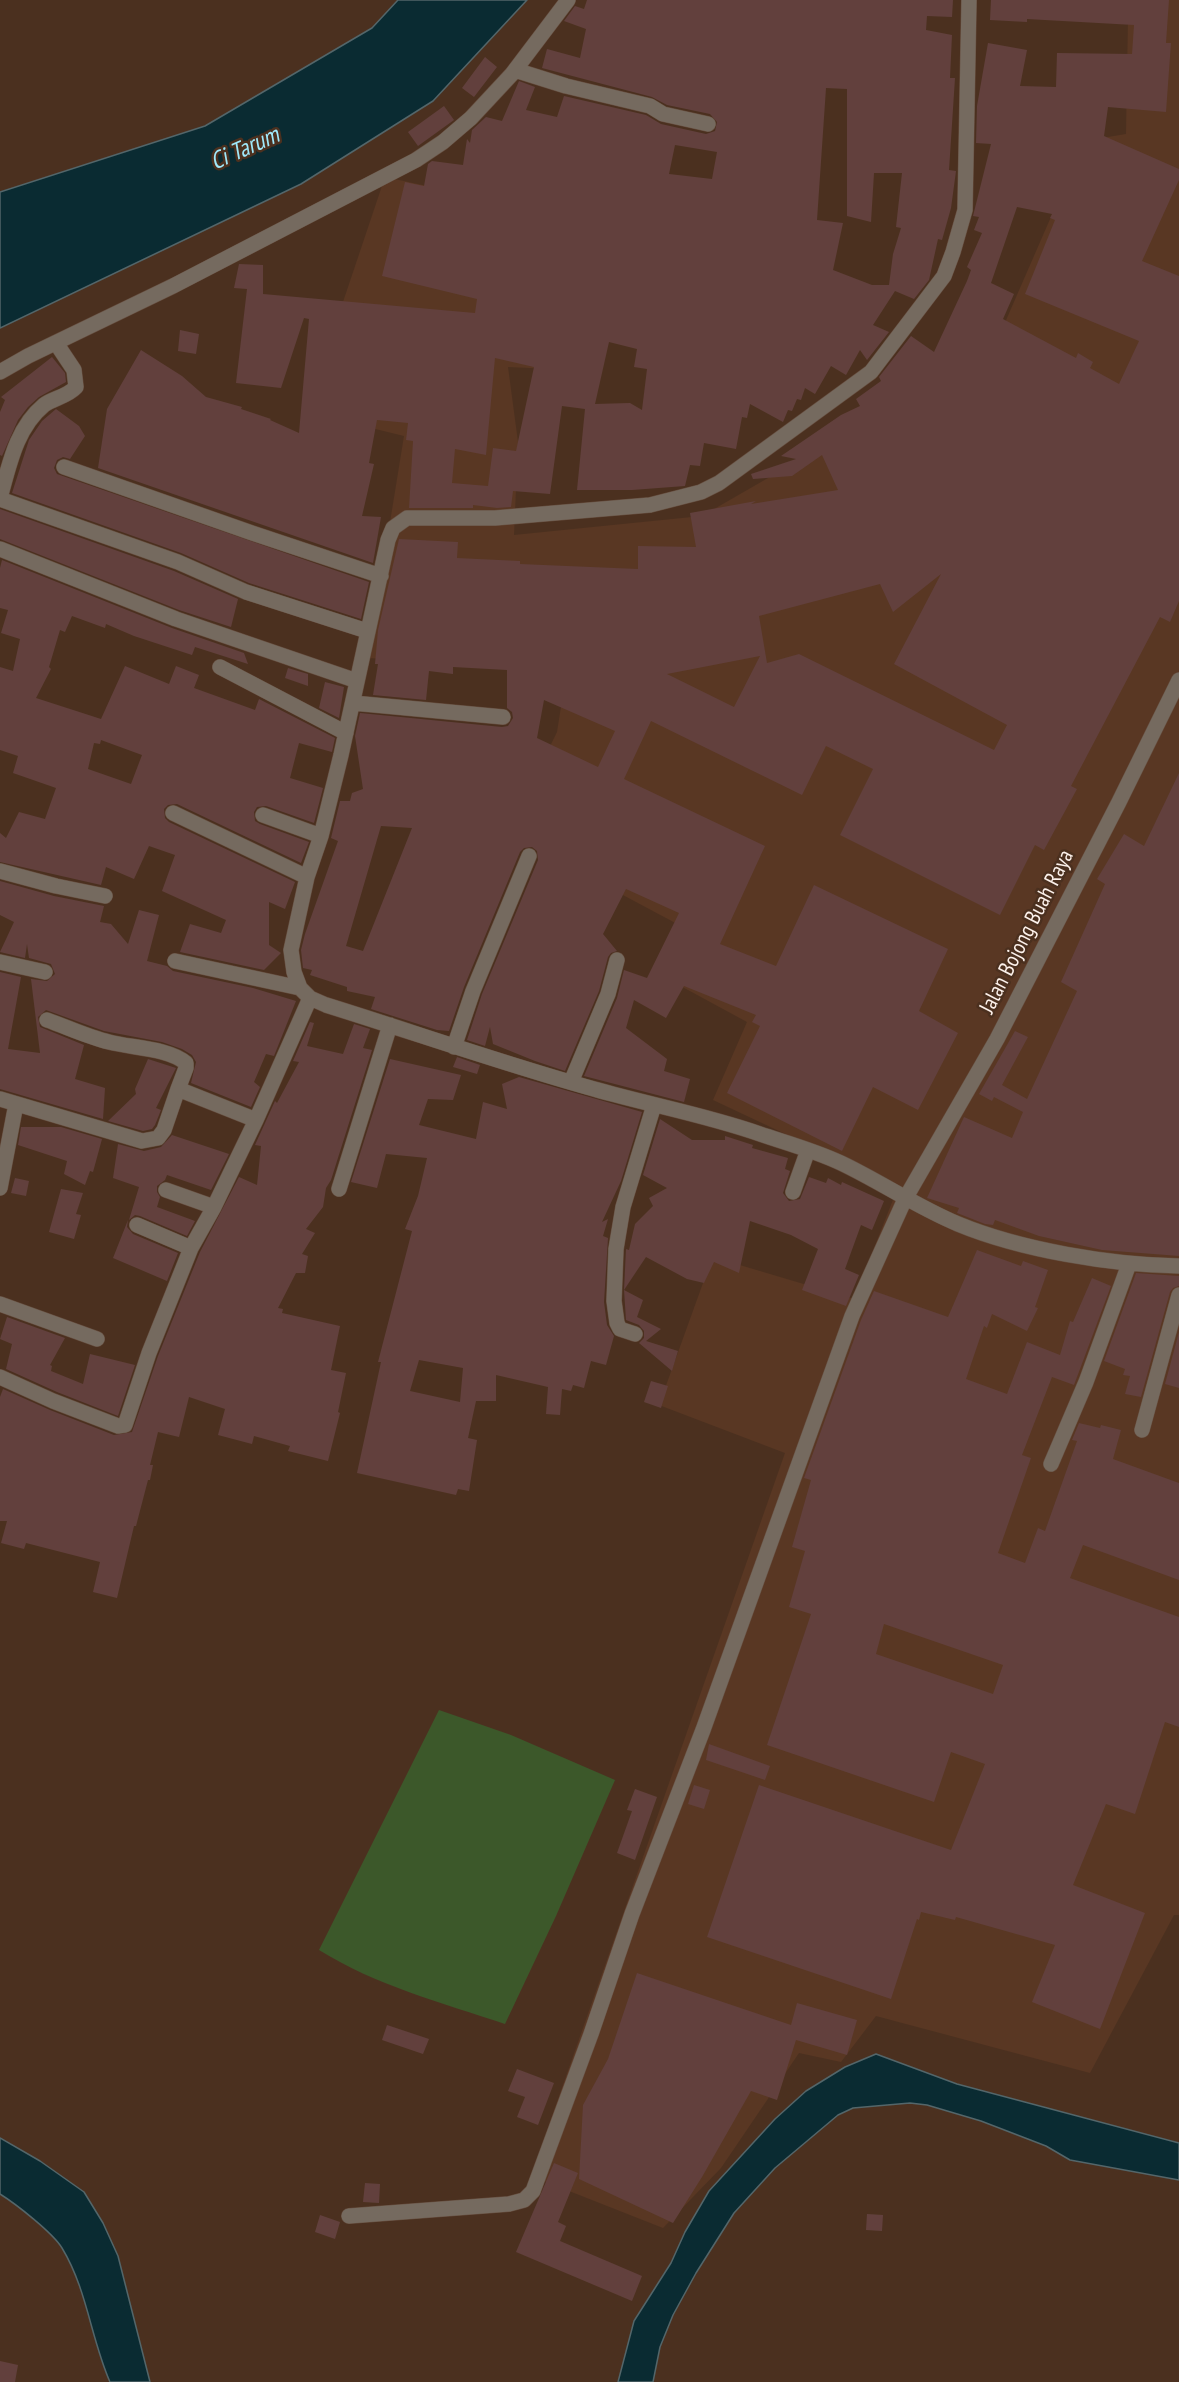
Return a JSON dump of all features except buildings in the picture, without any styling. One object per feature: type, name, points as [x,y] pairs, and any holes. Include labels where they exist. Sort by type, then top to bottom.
[{"type":"street","points":[[0,372],[173,286],[416,160],[443,142],[471,118],[515,70],[568,0]]},
{"type":"street","points":[[0,1377],[53,1401],[118,1426],[125,1425],[149,1353],[191,1248],[214,1207],[256,1120],[305,993],[294,972],[291,950],[353,703],[389,535],[398,522],[407,518],[495,518],[650,506],[701,492],[718,483],[871,372],[944,276],[959,233],[964,210],[969,0]]},
{"type":"street","points":[[515,70],[566,86],[650,106],[663,114],[708,124]]},
{"type":"street","points":[[56,343],[74,370],[76,387],[44,405],[23,430],[15,446],[0,498],[178,562],[246,592],[367,632]]},
{"type":"street","points":[[64,467],[381,576]]},
{"type":"street","points":[[0,549],[176,620],[357,681]]},
{"type":"street","points":[[220,667],[346,732]]},
{"type":"street","name":"Jalan Bojong Buah Raya","points":[[350,2216],[509,2204],[525,2200],[533,2191],[632,1914],[703,1730],[852,1316],[905,1199],[1002,1029],[1114,813],[1179,680]]},
{"type":"street","points":[[353,703],[503,717]]},
{"type":"street","points":[[172,813],[308,877]]},
{"type":"street","points":[[263,815],[321,836]]},
{"type":"street","points":[[454,1047],[473,991],[529,856]]},
{"type":"street","points":[[0,870],[56,886],[105,896]]},
{"type":"street","points":[[571,1082],[608,994],[617,960]]},
{"type":"street","points":[[175,961],[305,993],[326,1005],[454,1047],[654,1105],[725,1122],[845,1165],[945,1219],[986,1234],[1066,1254],[1129,1264],[1179,1266]]},
{"type":"street","points":[[0,962],[45,972]]},
{"type":"street","points":[[0,1099],[142,1141],[158,1138],[164,1130],[186,1068],[183,1060],[155,1051],[109,1042],[47,1020]]},
{"type":"street","points":[[339,1189],[390,1025]]},
{"type":"street","points":[[178,1089],[256,1120]]},
{"type":"street","points":[[0,1187],[16,1104]]},
{"type":"street","points":[[635,1334],[620,1329],[616,1323],[614,1301],[616,1249],[622,1208],[654,1105]]},
{"type":"street","points":[[793,1192],[808,1150]]},
{"type":"street","points":[[166,1190],[214,1207]]},
{"type":"street","points":[[137,1225],[191,1248]]},
{"type":"street","points":[[1051,1464],[1086,1382],[1129,1264]]},
{"type":"street","points":[[1142,1430],[1179,1295]]},
{"type":"street","points":[[0,1304],[96,1339]]},
{"type":"shaded area","points":[[991,0],[1179,0],[1179,1915],[1174,1915],[1090,2073],[876,2016],[841,2062],[799,2053],[721,2168],[663,2228],[531,2176],[785,1453],[659,1405],[729,1211],[733,1263],[854,1299],[898,1187],[713,1100],[747,1022],[664,977],[681,926],[473,815],[538,771],[557,732],[567,669],[368,658],[404,436],[306,412],[385,177],[613,226],[573,370],[508,367],[518,442],[514,535],[702,516],[874,417],[943,465],[1084,141],[1126,134],[1128,19]]},
{"type":"green space","points":[[439,1710],[511,1735],[615,1780],[556,1916],[505,2024],[386,1983],[319,1950]]},
{"type":"water","name":"Ci Tarum","points":[[398,0],[527,0],[433,101],[301,184],[0,328],[0,192],[205,126],[372,28]]},
{"type":"water","points":[[876,2054],[957,2084],[1179,2143],[1179,2180],[1070,2160],[1046,2146],[981,2121],[927,2105],[910,2103],[853,2108],[838,2115],[775,2168],[734,2213],[696,2273],[673,2315],[660,2347],[653,2382],[618,2382],[634,2321],[671,2263],[685,2232],[709,2191],[775,2119],[806,2091],[845,2067]]},
{"type":"water","points":[[0,2138],[40,2161],[84,2192],[103,2223],[118,2256],[150,2382],[110,2382],[77,2280],[62,2248],[43,2227],[0,2194]]}]
